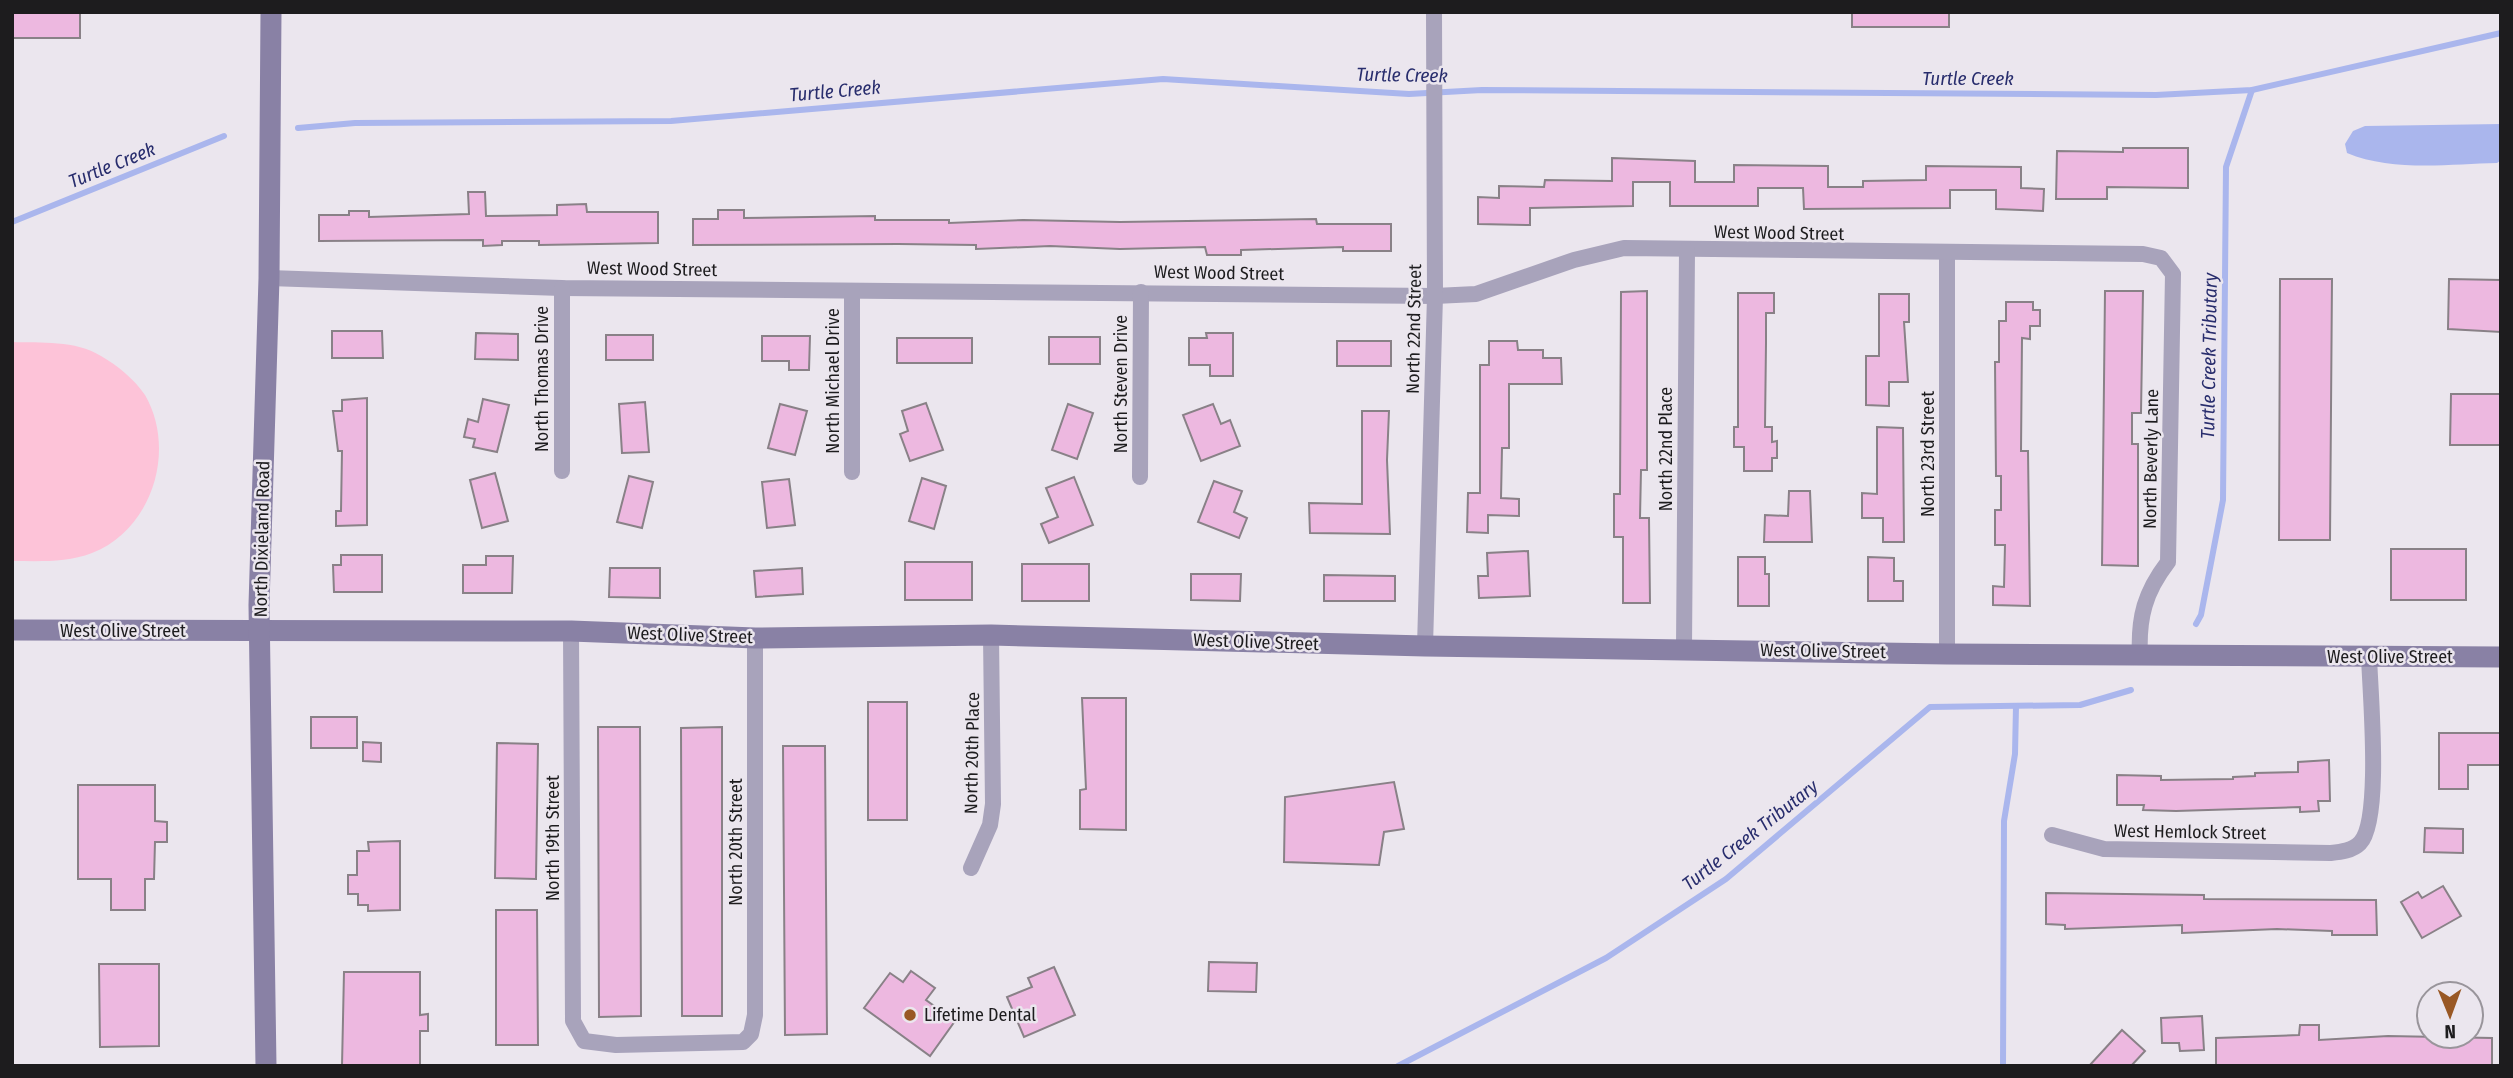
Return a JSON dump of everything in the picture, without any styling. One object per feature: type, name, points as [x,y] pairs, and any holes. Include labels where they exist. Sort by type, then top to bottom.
[{"type":"main road","name":"North Dixieland Road","points":[[266,1066],[259,631],[269,278],[271,12]]},
{"type":"main road","name":"West Olive Street","points":[[12,630],[571,631],[755,638],[991,635],[1425,646],[1947,654],[2501,657]]},
{"type":"street","name":"North 22nd Street","points":[[1425,646],[1435,296],[1434,12]]},
{"type":"street","name":"West Wood Street","points":[[269,278],[562,288],[1435,296],[1476,294],[1574,260],[1624,248],[1947,254],[2143,254],[2161,258]]},
{"type":"street","name":"North 22nd Place","points":[[1684,648],[1687,250]]},
{"type":"street","name":"North 23rd Street","points":[[1947,254],[1947,654]]},
{"type":"street","name":"North Beverly Lane","points":[[2140,656],[2141,608],[2152,583],[2168,562],[2173,274],[2161,258]]},
{"type":"street","name":"North Thomas Drive","points":[[562,288],[562,471]]},
{"type":"street","name":"North Michael Drive","points":[[852,291],[852,472]]},
{"type":"street","name":"North Steven Drive","points":[[1140,477],[1141,292]]},
{"type":"street","name":"North 19th Street","points":[[571,631],[573,1021],[584,1041],[616,1045],[743,1042]]},
{"type":"street","name":"North 20th Place","points":[[971,868],[990,825],[993,804],[991,635]]},
{"type":"street","name":"North 20th Street","points":[[743,1042],[751,1034],[755,1015],[755,638]]},
{"type":"street","name":"West Hemlock Street","points":[[2052,835],[2104,849],[2330,853],[2345,851],[2360,843],[2369,826],[2373,809],[2369,656]]},
{"type":"shaded area","points":[[12,342],[69,345],[101,356],[136,384],[145,395],[154,417],[159,440],[158,463],[153,486],[144,507],[130,526],[113,542],[92,553],[62,560],[12,561]]},
{"type":"water","points":[[2501,124],[2501,160],[2497,163],[2421,166],[2383,163],[2347,153],[2345,144],[2353,131],[2365,126]]},
{"type":"building","points":[[12,12],[80,12],[80,38],[12,38]]},
{"type":"building","points":[[1852,12],[1949,12],[1949,27],[1852,27]]},
{"type":"building","points":[[2123,148],[2188,148],[2188,188],[2107,187],[2107,199],[2056,199],[2057,151],[2123,152]]},
{"type":"building","points":[[1612,158],[1695,161],[1695,182],[1734,182],[1734,165],[1828,166],[1828,187],[1863,187],[1863,181],[1926,180],[1926,166],[2021,167],[2021,188],[2044,189],[2043,211],[1996,209],[1996,190],[1950,190],[1950,208],[1804,209],[1803,188],[1758,188],[1758,206],[1670,206],[1670,182],[1633,182],[1633,206],[1530,208],[1530,225],[1478,224],[1478,197],[1499,198],[1499,186],[1544,187],[1545,180],[1612,181]]},
{"type":"building","points":[[468,192],[485,192],[486,216],[557,215],[557,205],[586,204],[587,212],[658,212],[658,243],[539,245],[539,241],[502,241],[502,245],[483,246],[483,240],[319,241],[319,215],[349,215],[349,211],[369,211],[369,217],[469,214]]},
{"type":"building","points":[[718,210],[744,210],[744,218],[875,216],[875,220],[949,220],[949,223],[1023,220],[1120,222],[1316,219],[1317,224],[1391,224],[1391,251],[1343,251],[1343,247],[1241,250],[1241,255],[1207,255],[1205,247],[1120,249],[1050,246],[976,249],[976,245],[693,245],[693,219],[718,219]]},
{"type":"building","points":[[2280,279],[2332,279],[2330,540],[2279,540]]},
{"type":"building","points":[[2449,279],[2501,280],[2501,332],[2448,329]]},
{"type":"building","points":[[1647,291],[1647,470],[1641,470],[1640,518],[1649,518],[1650,603],[1623,603],[1623,537],[1614,537],[1614,494],[1620,494],[1621,292]]},
{"type":"building","points":[[2105,291],[2143,291],[2141,413],[2132,413],[2132,444],[2138,444],[2138,566],[2102,565]]},
{"type":"building","points":[[1738,293],[1774,293],[1774,313],[1766,313],[1765,427],[1772,427],[1772,442],[1777,441],[1777,458],[1772,458],[1772,471],[1744,471],[1744,447],[1734,447],[1734,427],[1738,427]]},
{"type":"building","points":[[1879,294],[1909,294],[1909,322],[1904,322],[1908,382],[1889,382],[1889,406],[1866,405],[1866,356],[1879,356]]},
{"type":"building","points":[[2006,302],[2033,302],[2033,310],[2040,310],[2040,326],[2030,326],[2030,339],[2022,338],[2021,451],[2028,451],[2030,606],[1993,605],[1993,586],[2004,587],[2005,545],[1995,545],[1995,510],[2001,510],[2001,476],[1996,476],[1995,362],[1999,362],[1999,321],[2006,321]]},
{"type":"building","points":[[332,331],[382,331],[383,358],[332,358]]},
{"type":"building","points":[[476,333],[518,334],[518,360],[475,359]]},
{"type":"building","points":[[1206,333],[1233,333],[1233,376],[1210,376],[1210,365],[1189,365],[1189,338],[1207,338]]},
{"type":"building","points":[[606,335],[653,335],[653,360],[606,360]]},
{"type":"building","points":[[762,336],[810,336],[809,370],[789,370],[789,361],[762,361]]},
{"type":"building","points":[[1049,337],[1100,337],[1100,364],[1049,364]]},
{"type":"building","points":[[897,338],[972,338],[972,363],[897,363]]},
{"type":"building","points":[[1337,341],[1391,341],[1391,366],[1337,366]]},
{"type":"building","points":[[1489,341],[1517,341],[1518,350],[1543,350],[1543,358],[1561,358],[1562,384],[1509,384],[1509,448],[1502,448],[1501,498],[1519,499],[1519,516],[1488,515],[1488,533],[1467,532],[1468,493],[1480,493],[1480,365],[1489,365]]},
{"type":"building","points":[[2451,394],[2501,394],[2501,445],[2450,445]]},
{"type":"building","points":[[367,398],[367,525],[336,526],[336,511],[341,511],[342,451],[338,451],[333,411],[342,411],[342,400]]},
{"type":"building","points":[[483,399],[509,405],[497,452],[473,447],[475,439],[464,437],[468,419],[478,422]]},
{"type":"building","points":[[645,402],[649,452],[622,453],[619,404]]},
{"type":"building","points":[[926,403],[943,450],[910,461],[900,434],[908,431],[902,411]]},
{"type":"building","points":[[780,404],[807,411],[795,455],[768,448]]},
{"type":"building","points":[[1068,404],[1093,413],[1077,459],[1052,450]]},
{"type":"building","points":[[1213,404],[1221,424],[1230,420],[1240,446],[1201,461],[1183,415]]},
{"type":"building","points":[[1362,411],[1389,411],[1387,460],[1390,534],[1310,533],[1309,503],[1362,504]]},
{"type":"building","points":[[1877,427],[1903,428],[1904,542],[1883,542],[1883,518],[1862,518],[1862,493],[1877,494]]},
{"type":"building","points":[[495,473],[508,521],[482,528],[470,480]]},
{"type":"building","points":[[629,476],[653,482],[642,528],[617,522]]},
{"type":"building","points":[[1074,477],[1093,525],[1049,543],[1041,524],[1058,517],[1046,488]]},
{"type":"building","points":[[922,478],[946,486],[934,529],[909,521]]},
{"type":"building","points":[[789,479],[795,525],[767,528],[762,482]]},
{"type":"building","points":[[1214,481],[1242,491],[1234,512],[1247,518],[1239,538],[1198,522]]},
{"type":"building","points":[[1789,491],[1810,491],[1812,542],[1764,542],[1765,515],[1788,516]]},
{"type":"building","points":[[2391,549],[2466,549],[2466,600],[2391,600]]},
{"type":"building","points":[[1528,551],[1530,596],[1479,598],[1478,576],[1488,576],[1487,553]]},
{"type":"building","points":[[341,555],[382,555],[382,592],[334,592],[333,565],[341,565]]},
{"type":"building","points":[[486,556],[513,556],[512,593],[463,593],[463,565],[486,565]]},
{"type":"building","points":[[1738,557],[1765,557],[1765,574],[1769,574],[1769,606],[1738,606]]},
{"type":"building","points":[[1868,557],[1894,558],[1894,581],[1903,581],[1903,601],[1868,601]]},
{"type":"building","points":[[905,562],[972,562],[972,600],[905,600]]},
{"type":"building","points":[[1022,564],[1089,564],[1089,601],[1022,601]]},
{"type":"building","points":[[610,568],[660,568],[660,598],[609,597]]},
{"type":"building","points":[[802,568],[803,594],[756,597],[754,571]]},
{"type":"building","points":[[1191,574],[1241,574],[1240,601],[1191,600]]},
{"type":"building","points":[[1324,575],[1395,576],[1395,601],[1324,601]]},
{"type":"building","points":[[1082,698],[1126,698],[1126,830],[1080,829],[1080,790],[1086,789]]},
{"type":"building","points":[[868,702],[907,702],[907,820],[868,820]]},
{"type":"building","points":[[311,717],[357,717],[357,748],[311,748]]},
{"type":"building","points":[[598,727],[640,727],[641,1016],[599,1017]]},
{"type":"building","points":[[722,727],[722,1016],[682,1016],[681,728]]},
{"type":"building","points":[[2439,733],[2501,733],[2501,765],[2468,765],[2468,789],[2439,789]]},
{"type":"building","points":[[363,742],[381,743],[381,762],[363,761]]},
{"type":"building","points":[[497,743],[538,744],[536,879],[495,878]]},
{"type":"building","points":[[783,746],[825,746],[827,1034],[785,1035]]},
{"type":"building","points":[[2329,760],[2330,801],[2318,801],[2319,811],[2300,812],[2300,807],[2176,811],[2143,810],[2144,805],[2117,805],[2117,775],[2161,776],[2161,780],[2233,779],[2255,776],[2255,773],[2298,772],[2298,762]]},
{"type":"building","points":[[1394,782],[1404,829],[1384,832],[1379,865],[1284,862],[1285,797]]},
{"type":"building","points":[[78,785],[155,785],[155,821],[167,822],[167,842],[155,842],[154,879],[145,879],[145,910],[111,910],[111,879],[78,879]]},
{"type":"building","points":[[2425,828],[2463,829],[2463,853],[2424,852]]},
{"type":"building","points":[[400,841],[400,910],[368,911],[368,905],[358,905],[358,894],[348,894],[348,875],[357,875],[357,851],[369,851],[368,842]]},
{"type":"building","points":[[2443,886],[2461,916],[2422,938],[2401,902],[2418,892],[2422,898]]},
{"type":"building","points":[[2046,893],[2204,895],[2204,899],[2376,900],[2377,935],[2332,935],[2332,931],[2277,929],[2182,933],[2182,925],[2065,929],[2065,925],[2046,924]]},
{"type":"building","points":[[496,910],[537,910],[538,1045],[496,1045]]},
{"type":"building","points":[[1209,962],[1257,963],[1256,992],[1208,991]]},
{"type":"building","points":[[99,964],[159,964],[159,1046],[100,1047]]},
{"type":"building","points":[[1054,967],[1075,1015],[1024,1037],[1007,997],[1032,987],[1028,978]]},
{"type":"building","name":"Lifetime Dental","points":[[911,971],[935,988],[926,1000],[955,1021],[930,1056],[864,1008],[890,973],[903,982]]},
{"type":"building","points":[[344,972],[420,972],[420,1015],[428,1014],[428,1031],[420,1031],[420,1066],[342,1066]]},
{"type":"building","points":[[2202,1016],[2204,1050],[2180,1051],[2179,1043],[2162,1043],[2161,1018]]},
{"type":"building","points":[[2300,1025],[2319,1025],[2319,1040],[2415,1037],[2415,1050],[2485,1050],[2485,1038],[2492,1038],[2492,1066],[2216,1066],[2216,1038],[2299,1035]]},
{"type":"building","points":[[2122,1030],[2145,1051],[2131,1066],[2089,1066]]},
{"type":"waterway","name":"Turtle Creek","points":[[298,128],[355,123],[671,121],[1163,79],[1409,94],[1482,90],[2156,95],[2252,90],[2501,33]]},
{"type":"waterway","name":"Turtle Creek Tributary","points":[[2196,624],[2201,615],[2223,500],[2226,167],[2252,90]]},
{"type":"waterway","name":"Turtle Creek","points":[[12,222],[224,136]]},
{"type":"waterway","name":"Turtle Creek Tributary","points":[[1398,1066],[1606,958],[1726,879],[1930,707],[2080,705],[2131,690]]},
{"type":"waterway","points":[[2003,1066],[2004,821],[2015,754],[2016,706]]},
{"type":"place","name":"Lifetime Dental","points":[[910,1015]]}]
